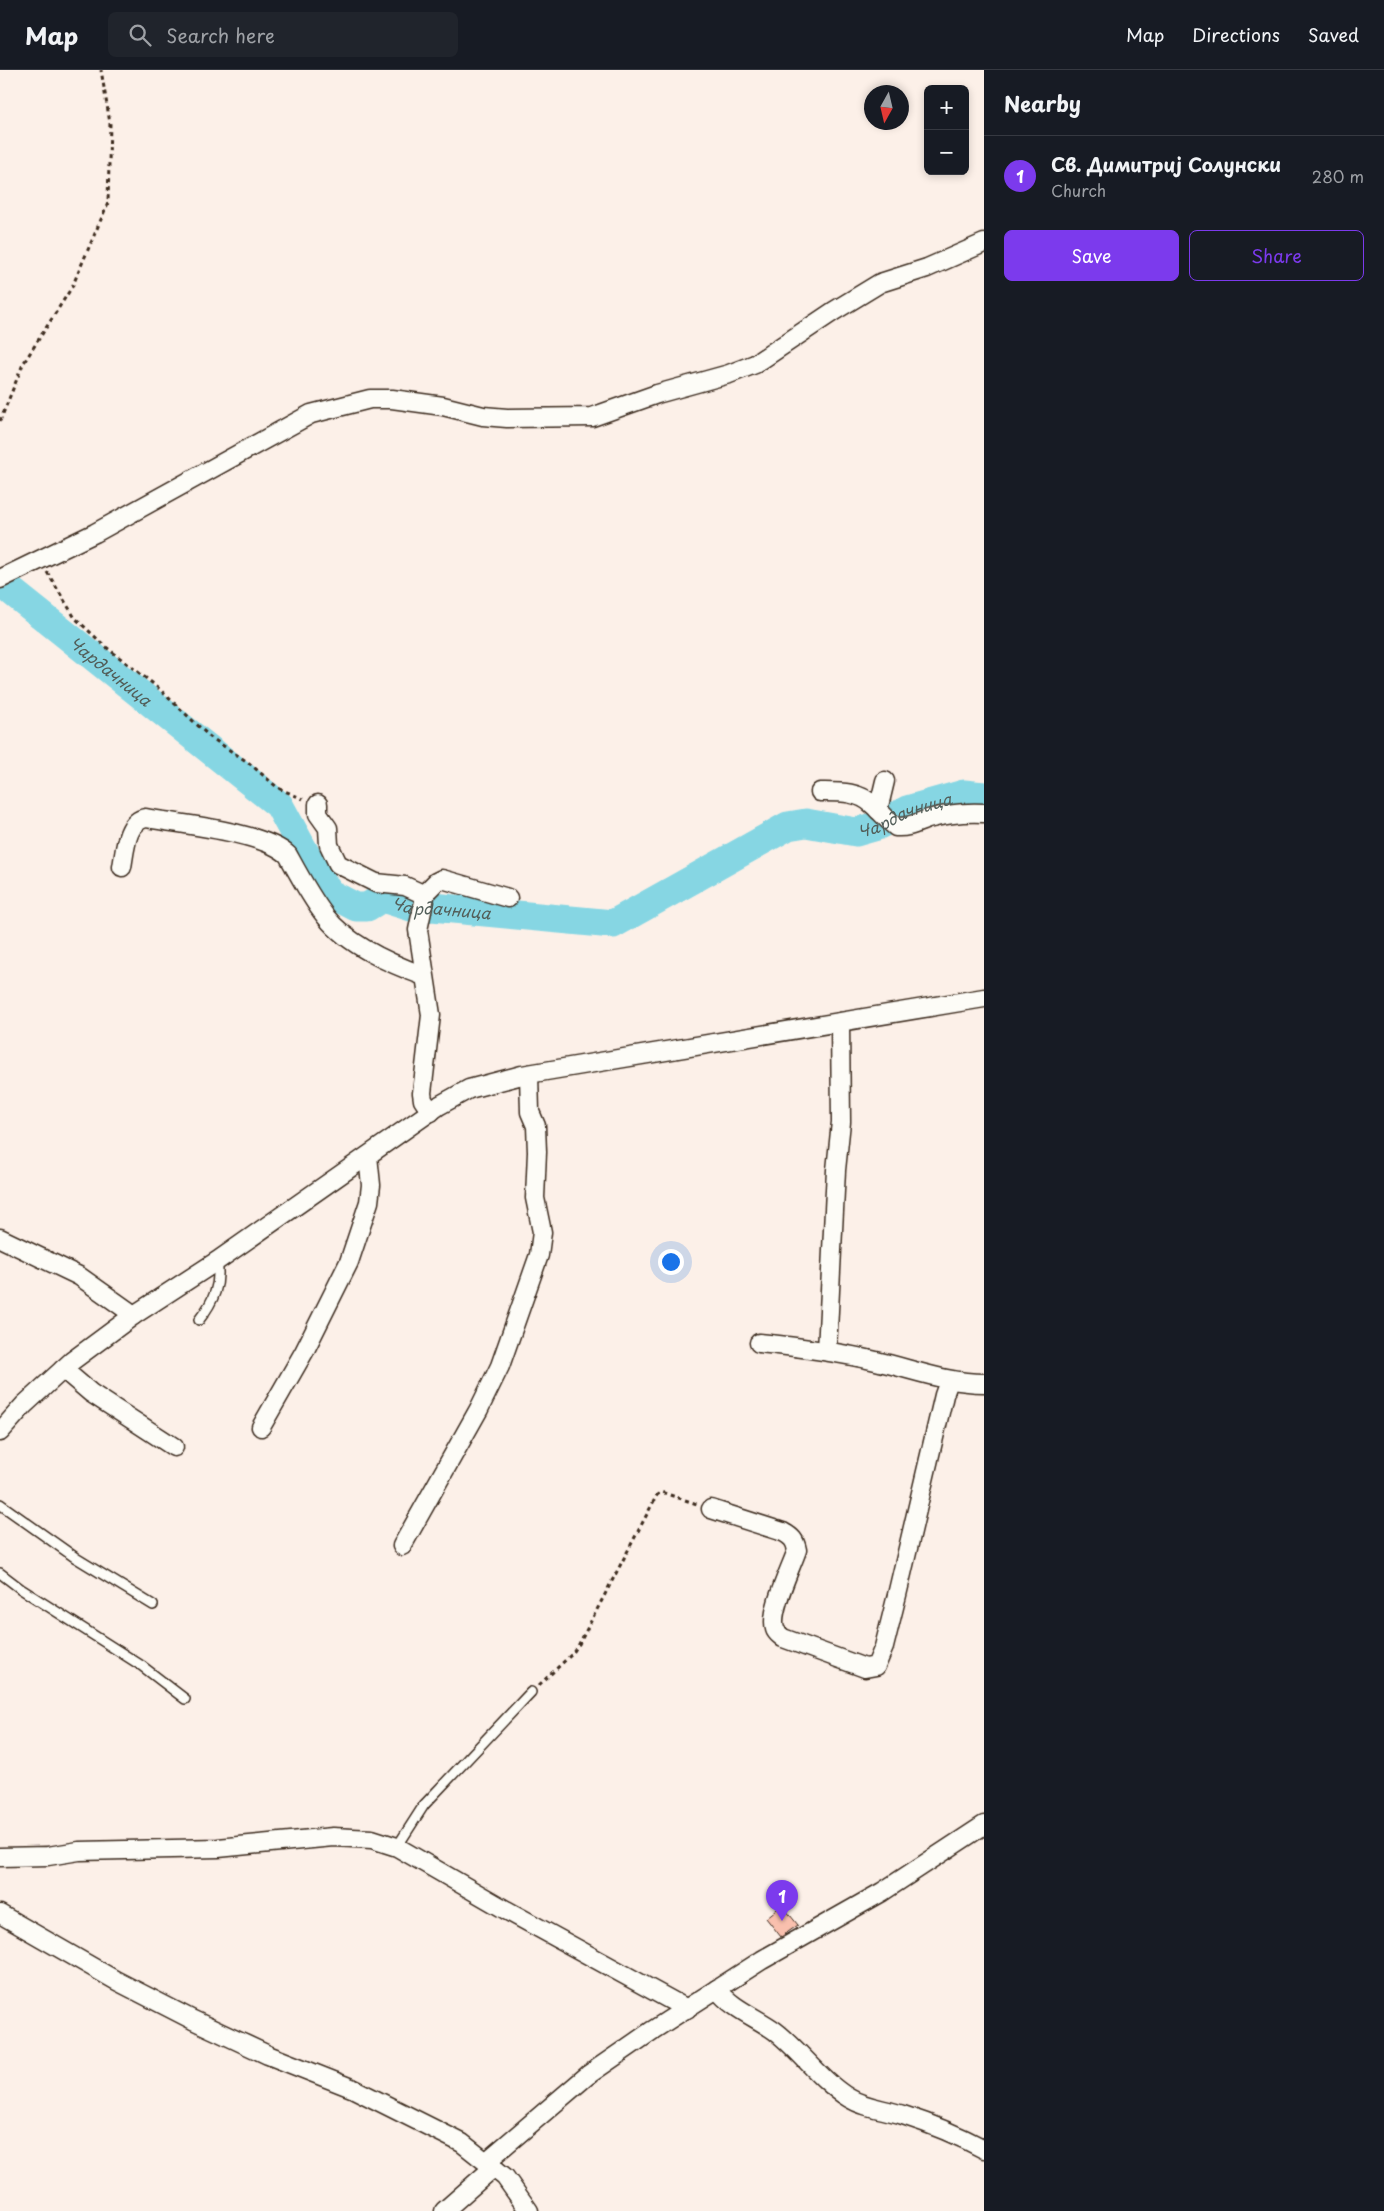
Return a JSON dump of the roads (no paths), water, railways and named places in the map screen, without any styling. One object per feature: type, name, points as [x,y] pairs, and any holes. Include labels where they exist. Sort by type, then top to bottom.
[{"type":"street","points":[[1,578],[40,561],[95,533],[311,414],[370,399],[392,399],[443,406],[483,416],[507,418],[592,417],[657,394],[720,377],[755,364],[834,311],[880,283],[927,268],[984,243]]},
{"type":"street","points":[[885,782],[885,817]]},
{"type":"street","points":[[820,792],[839,792],[861,796],[896,827],[903,828],[954,813],[984,813]]},
{"type":"street","points":[[318,804],[318,814],[328,828],[329,845],[338,864],[376,883],[405,886],[423,904]]},
{"type":"street","points":[[122,867],[128,834],[135,822],[146,818],[240,835],[267,843],[282,849],[288,855],[310,894],[327,918],[340,931],[389,963],[424,976]]},
{"type":"street","points":[[431,1112],[422,1093],[431,1015],[418,930],[429,886],[442,880],[508,898]]},
{"type":"street","points":[[0,1432],[24,1405],[63,1369],[134,1315],[217,1261],[431,1112],[469,1089],[530,1074],[984,998]]},
{"type":"street","points":[[827,1351],[836,1170],[841,1122],[840,1022]]},
{"type":"street","points":[[402,1546],[479,1409],[500,1366],[539,1255],[542,1232],[535,1198],[536,1126],[530,1112],[530,1074]]},
{"type":"street","points":[[261,1427],[304,1352],[349,1262],[369,1202],[371,1185],[368,1156]]},
{"type":"street","points":[[0,1238],[79,1276],[134,1315]]},
{"type":"street","points":[[759,1343],[827,1351],[876,1360],[949,1380],[984,1383]]},
{"type":"street","points":[[63,1369],[90,1393],[174,1447]]},
{"type":"street","points":[[711,1508],[782,1532],[792,1537],[796,1543],[797,1550],[775,1611],[774,1627],[783,1638],[865,1668],[876,1666],[890,1621],[949,1380]]},
{"type":"street","points":[[444,2211],[490,2164],[588,2075],[762,1960],[882,1892],[984,1825]]},
{"type":"street","points":[[0,1857],[48,1856],[79,1851],[218,1848],[333,1837],[372,1840],[397,1847],[506,1910],[687,2009]]},
{"type":"street","points":[[0,1914],[115,1980],[193,2020],[268,2055],[354,2089],[455,2139],[505,2177],[528,2211]]},
{"type":"street","points":[[717,1989],[729,2004],[755,2018],[784,2038],[848,2098],[868,2107],[901,2114],[948,2131],[984,2149]]},
{"type":"lane","points":[[199,1320],[216,1293],[219,1272],[217,1261]]},
{"type":"lane","points":[[0,1504],[76,1558],[153,1605]]},
{"type":"lane","points":[[0,1573],[142,1666],[185,1699]]},
{"type":"lane","points":[[397,1847],[424,1805],[531,1692]]},
{"type":"waterway","name":"Чардачница","points":[[0,582],[279,805],[329,893],[356,907],[367,907],[382,898],[414,908],[432,907],[613,924],[788,826],[806,823],[856,832],[877,826],[907,810],[964,794],[984,796]]},
{"type":"place","name":"Св. Димитриј Солунски","points":[[782,1921]]}]
